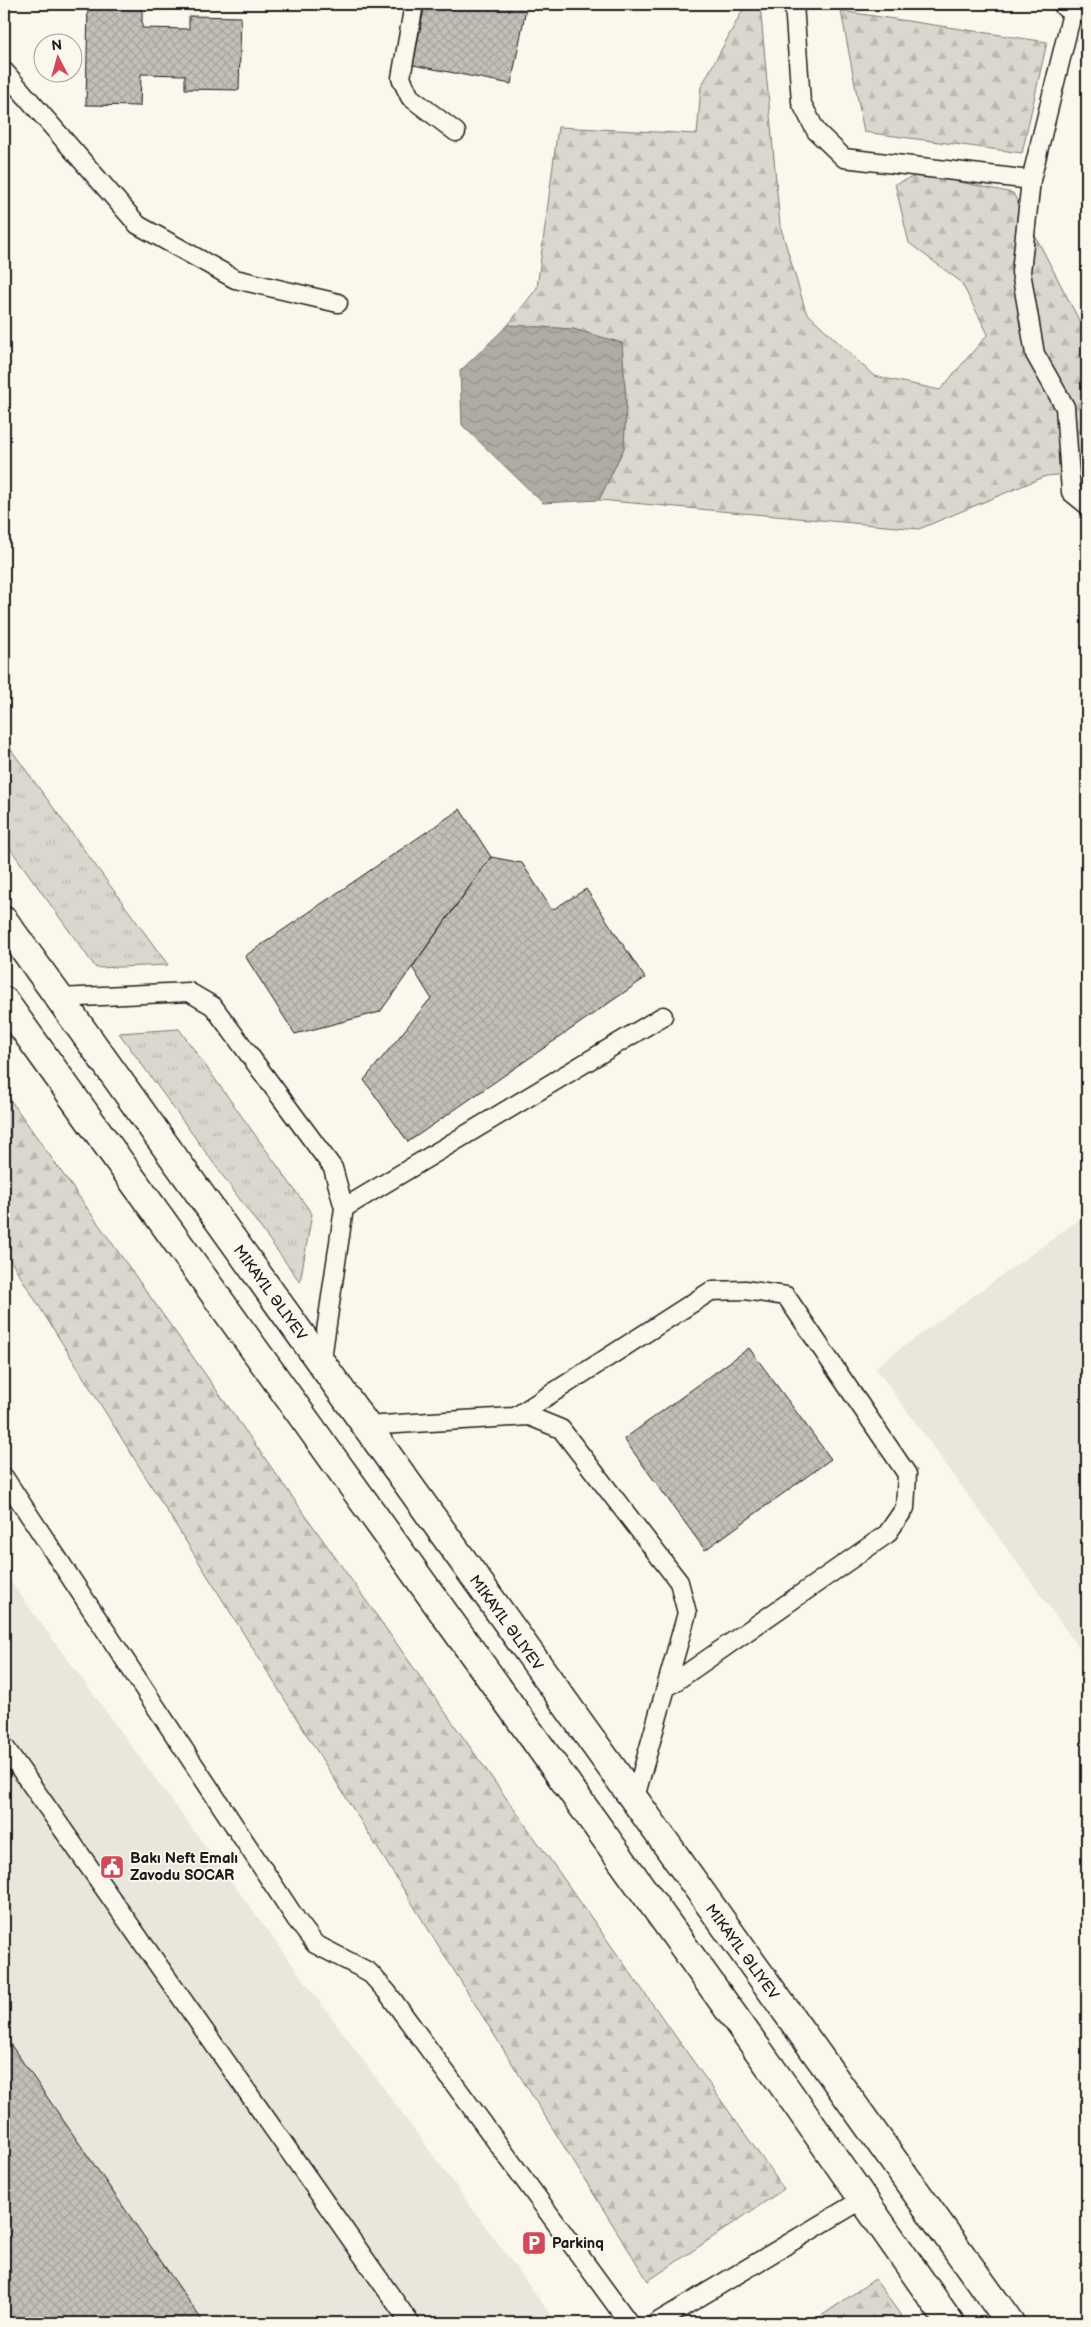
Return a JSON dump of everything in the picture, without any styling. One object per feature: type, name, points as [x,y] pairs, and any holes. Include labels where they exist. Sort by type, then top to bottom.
[{"type":"main road","points":[[4,920],[1010,2323]]},
{"type":"main road","points":[[4,1001],[786,2089],[950,2323]]},
{"type":"lane","points":[[414,4],[401,78],[410,97],[456,132]]},
{"type":"lane","points":[[794,4],[801,102],[816,131],[844,158],[1031,180]]},
{"type":"lane","points":[[1076,5],[1031,180],[1021,272],[1035,354],[1065,407],[1071,492],[1087,505]]},
{"type":"lane","points":[[4,71],[138,225],[235,279],[338,303]]},
{"type":"lane","points":[[59,998],[189,992],[213,1006],[333,1168],[344,1208],[321,1364]]},
{"type":"lane","points":[[344,1208],[663,1016]]},
{"type":"lane","points":[[515,1417],[711,1291],[745,1290],[786,1296],[907,1474],[905,1508],[887,1534],[666,1688]]},
{"type":"lane","points":[[365,1426],[529,1416],[561,1429],[679,1582],[687,1613],[634,1801]]},
{"type":"lane","points":[[4,1477],[296,1919],[315,1944],[369,1972],[387,1992],[629,2323]]},
{"type":"lane","points":[[4,1746],[410,2323]]},
{"type":"lane","points":[[656,2323],[863,2199]]},
{"type":"shaded area","points":[[1087,1214],[1087,1659],[875,1367]]},
{"type":"shaded area","name":"Bakı Neft Emalı Zavodu SOCAR","points":[[4,1573],[438,2162],[557,2323],[4,2323]]},
{"type":"green space","points":[[746,4],[760,4],[780,225],[806,312],[874,376],[940,390],[988,334],[961,282],[909,243],[895,184],[921,174],[1013,193],[1079,320],[1087,320],[1087,472],[1046,476],[919,529],[599,500],[624,448],[626,403],[622,343],[573,329],[508,325],[537,288],[558,127],[697,134],[701,87]]},
{"type":"green space","points":[[841,11],[1047,42],[1022,153],[864,132]]},
{"type":"green space","points":[[4,740],[168,965],[96,968],[4,840]]},
{"type":"green space","points":[[179,1029],[312,1214],[300,1282],[119,1033]]},
{"type":"green space","points":[[4,1091],[784,2189],[648,2281],[4,1250]]},
{"type":"green space","points":[[875,2279],[906,2323],[811,2323]]},
{"type":"water","points":[[508,325],[573,329],[622,343],[626,403],[624,448],[599,500],[543,503],[462,425],[460,371]]},
{"type":"building","points":[[88,4],[142,4],[142,28],[189,29],[189,16],[241,17],[239,90],[185,89],[185,75],[141,74],[140,106],[86,105]]},
{"type":"building","points":[[425,4],[527,4],[511,84],[413,65]]},
{"type":"building","points":[[460,809],[491,857],[380,1012],[295,1034],[245,956]]},
{"type":"building","points":[[491,857],[522,863],[552,910],[586,889],[645,978],[408,1142],[364,1080],[431,998],[412,967]]},
{"type":"building","points":[[749,1348],[831,1459],[705,1550],[624,1439]]},
{"type":"building","points":[[4,2035],[204,2323],[4,2323]]},
{"type":"place","name":"Bakı Neft Emalı Zavodu SOCAR","points":[[112,1867]]},
{"type":"place","name":"Parkinq","points":[[534,2243]]}]
